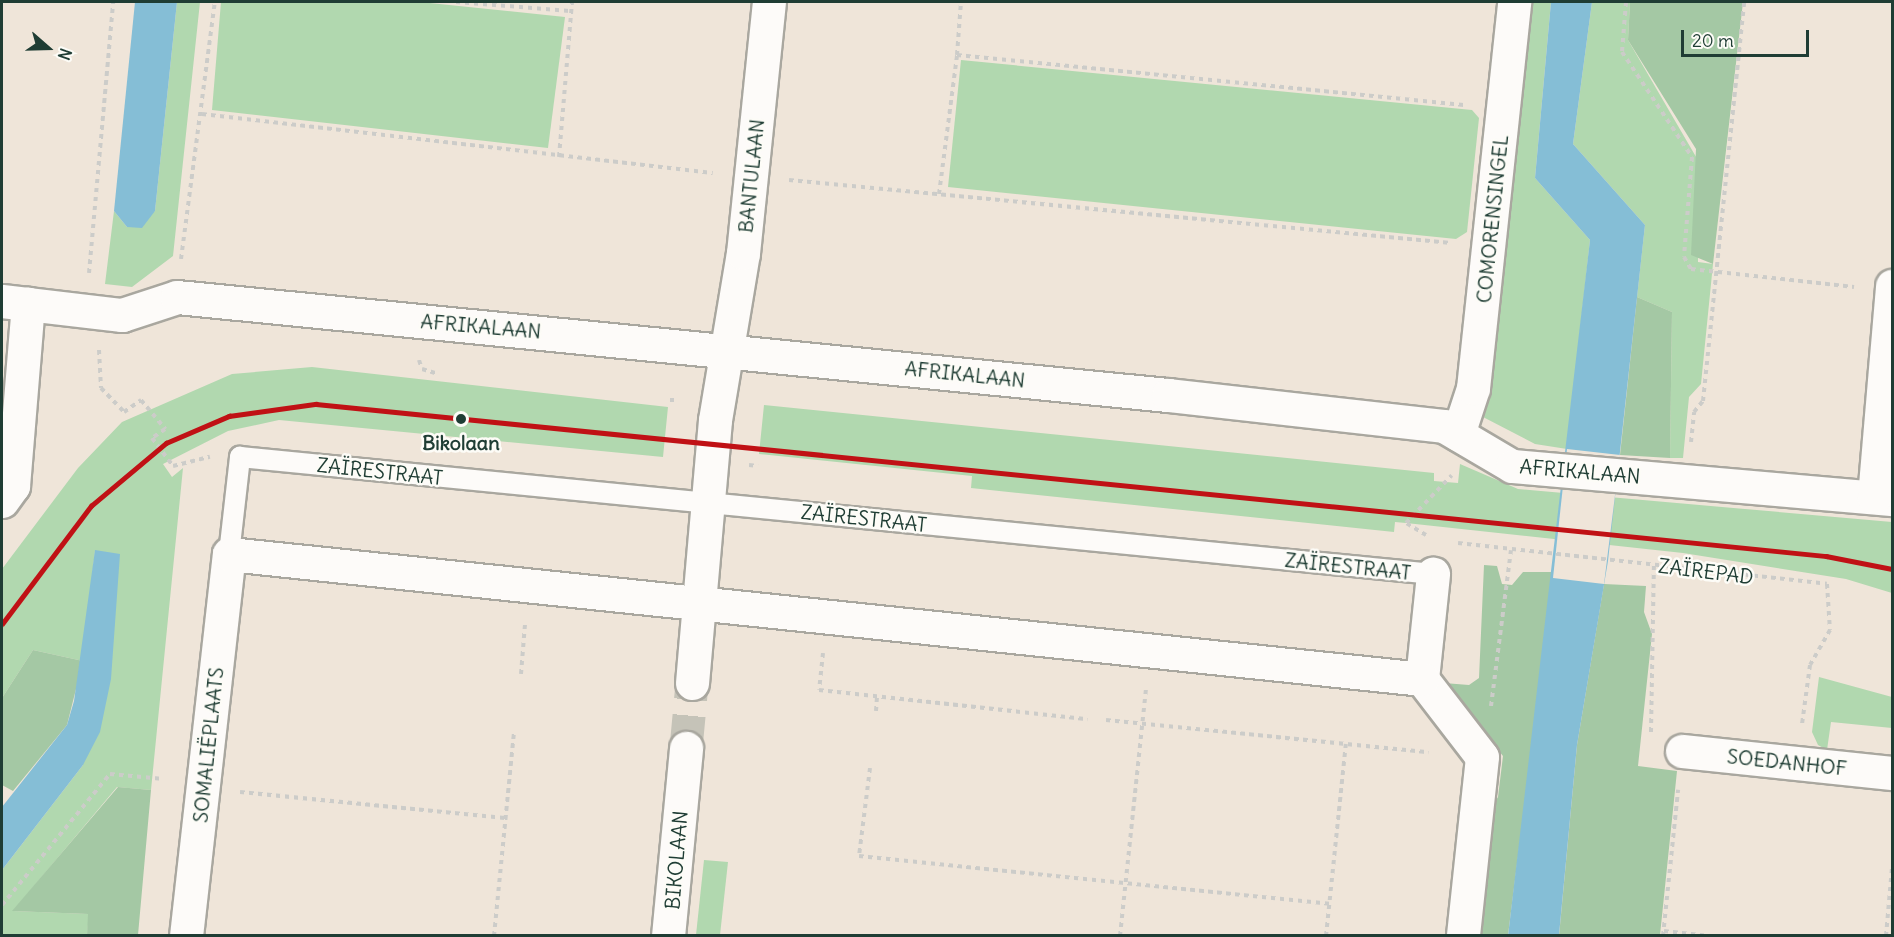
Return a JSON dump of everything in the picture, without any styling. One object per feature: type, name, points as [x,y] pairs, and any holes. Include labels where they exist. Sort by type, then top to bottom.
[{"type":"street","name":"BANTULAAN","points":[[729,350],[769,2]]},
{"type":"street","name":"COMORENSINGEL","points":[[1458,434],[1473,388],[1490,246],[1514,2]]},
{"type":"street","points":[[1883,498],[1893,286]]},
{"type":"street","name":"AFRIKALAAN","points":[[15,303],[122,315],[177,297],[729,350],[1425,423],[1458,434],[1490,458],[1512,466],[1687,479],[1883,498]]},
{"type":"street","points":[[2,501],[13,486],[15,303]]},
{"type":"street","points":[[692,683],[707,503],[729,350]]},
{"type":"street","points":[[229,554],[528,586],[827,614],[1149,651],[1422,679],[1473,746],[1463,936]]},
{"type":"street","name":"SOMALIËPLAATS","points":[[186,936],[229,554]]},
{"type":"street","name":"ZAÏRESTRAAT","points":[[1422,679],[1433,574]]},
{"type":"street","name":"BIKOLAAN","points":[[668,936],[686,748]]},
{"type":"street","name":"SOEDANHOF","points":[[1682,751],[1893,773]]},
{"type":"lane","name":"ZAÏRESTRAAT","points":[[229,554],[240,457],[1433,574]]},
{"type":"path","points":[[177,297],[215,2]]},
{"type":"path","points":[[456,2],[570,11]]},
{"type":"path","points":[[559,158],[572,2]]},
{"type":"path","points":[[939,194],[957,55],[961,2]]},
{"type":"path","points":[[1626,2],[1622,52],[1692,158],[1684,257],[1690,268],[1892,291]]},
{"type":"path","points":[[1687,479],[1694,412],[1703,401],[1744,2]]},
{"type":"path","points":[[957,55],[1503,109]]},
{"type":"path","points":[[202,114],[559,158],[1490,246]]},
{"type":"path","points":[[1433,574],[1435,541],[1406,523],[1451,482],[1458,434]]},
{"type":"path","points":[[748,465],[758,466]]},
{"type":"path","name":"ZAÏREPAD","points":[[1435,541],[1827,584],[1830,630],[1810,665],[1796,762]]},
{"type":"path","points":[[1106,720],[1346,744],[1473,746],[1493,703],[1511,550]]},
{"type":"path","points":[[1650,606],[1654,564]]},
{"type":"path","points":[[521,674],[528,586]]},
{"type":"path","points":[[827,614],[819,690],[1087,719]]},
{"type":"path","points":[[1120,936],[1149,651]]},
{"type":"path","points":[[876,711],[877,696]]},
{"type":"path","points":[[494,936],[514,731]]},
{"type":"path","points":[[1326,936],[1346,744]]},
{"type":"path","points":[[870,768],[859,856],[1330,904]]},
{"type":"path","points":[[2,905],[110,774],[505,818]]},
{"type":"path","points":[[1886,936],[1893,868]]},
{"type":"path","points":[[1664,931],[1710,936]]},
{"type":"green space","points":[[177,2],[200,2],[173,256],[132,287],[105,284],[114,211],[127,227],[155,211]]},
{"type":"green space","points":[[221,2],[420,2],[565,17],[548,148],[212,110]]},
{"type":"green space","points":[[1527,2],[1551,2],[1535,178],[1590,240],[1567,449],[1535,444],[1483,417]]},
{"type":"green space","points":[[1592,2],[1630,2],[1628,40],[1699,162],[1698,262],[1713,264],[1701,384],[1689,397],[1683,458],[1670,458],[1672,312],[1637,297],[1645,225],[1573,144]]},
{"type":"green space","points":[[1630,2],[1743,2],[1713,264],[1691,255],[1696,149],[1628,40]]},
{"type":"green space","points":[[961,60],[1472,110],[1479,118],[1467,232],[1456,239],[948,187]]},
{"type":"green space","points":[[1637,297],[1672,312],[1670,458],[1620,455]]},
{"type":"green space","points":[[312,367],[668,407],[663,457],[279,420],[228,431],[163,464],[172,477],[183,468],[151,790],[117,787],[13,911],[89,914],[87,935],[2,935],[2,870],[83,765],[95,550],[83,661],[33,650],[2,698],[2,569],[78,468],[122,422],[232,374]]},
{"type":"green space","points":[[764,405],[1434,473],[1434,481],[1458,483],[1460,464],[1518,489],[1892,522],[1892,593],[1846,579],[1683,553],[1395,522],[1394,532],[971,488],[972,476],[759,454]]},
{"type":"green space","points":[[1484,565],[1497,566],[1502,584],[1512,585],[1523,572],[1554,572],[1508,935],[1475,935],[1485,818],[1498,797],[1503,756],[1444,683],[1469,685],[1479,678]]},
{"type":"green space","points":[[1604,584],[1646,586],[1644,612],[1652,634],[1638,766],[1677,771],[1660,935],[1559,936],[1577,745]]},
{"type":"green space","points":[[33,650],[83,661],[67,725],[13,791],[2,785],[2,698]]},
{"type":"green space","points":[[1819,677],[1892,697],[1892,728],[1831,722],[1827,750],[1818,745],[1812,732]]},
{"type":"green space","points":[[118,787],[151,790],[138,935],[87,935],[88,914],[12,911]]},
{"type":"green space","points":[[704,860],[728,862],[720,935],[696,935]]},
{"type":"water","points":[[135,2],[177,2],[155,211],[142,228],[127,227],[114,211]]},
{"type":"water","points":[[1551,2],[1592,2],[1573,144],[1645,225],[1608,561],[1577,745],[1559,935],[1508,936],[1590,240],[1535,178]]},
{"type":"water","points":[[95,550],[120,554],[111,679],[100,732],[83,765],[2,870],[2,807],[67,725],[74,701]]},
{"type":"pier","points":[[1567,449],[1620,455],[1604,584],[1553,578]]},
{"type":"tunnel","points":[[686,748],[692,683]]},
{"type":"transit line","points":[[2,624],[91,506],[166,443],[229,416],[316,404],[1826,556],[1892,569]]},
{"type":"place","name":"Bikolaan","points":[[461,419]]}]
